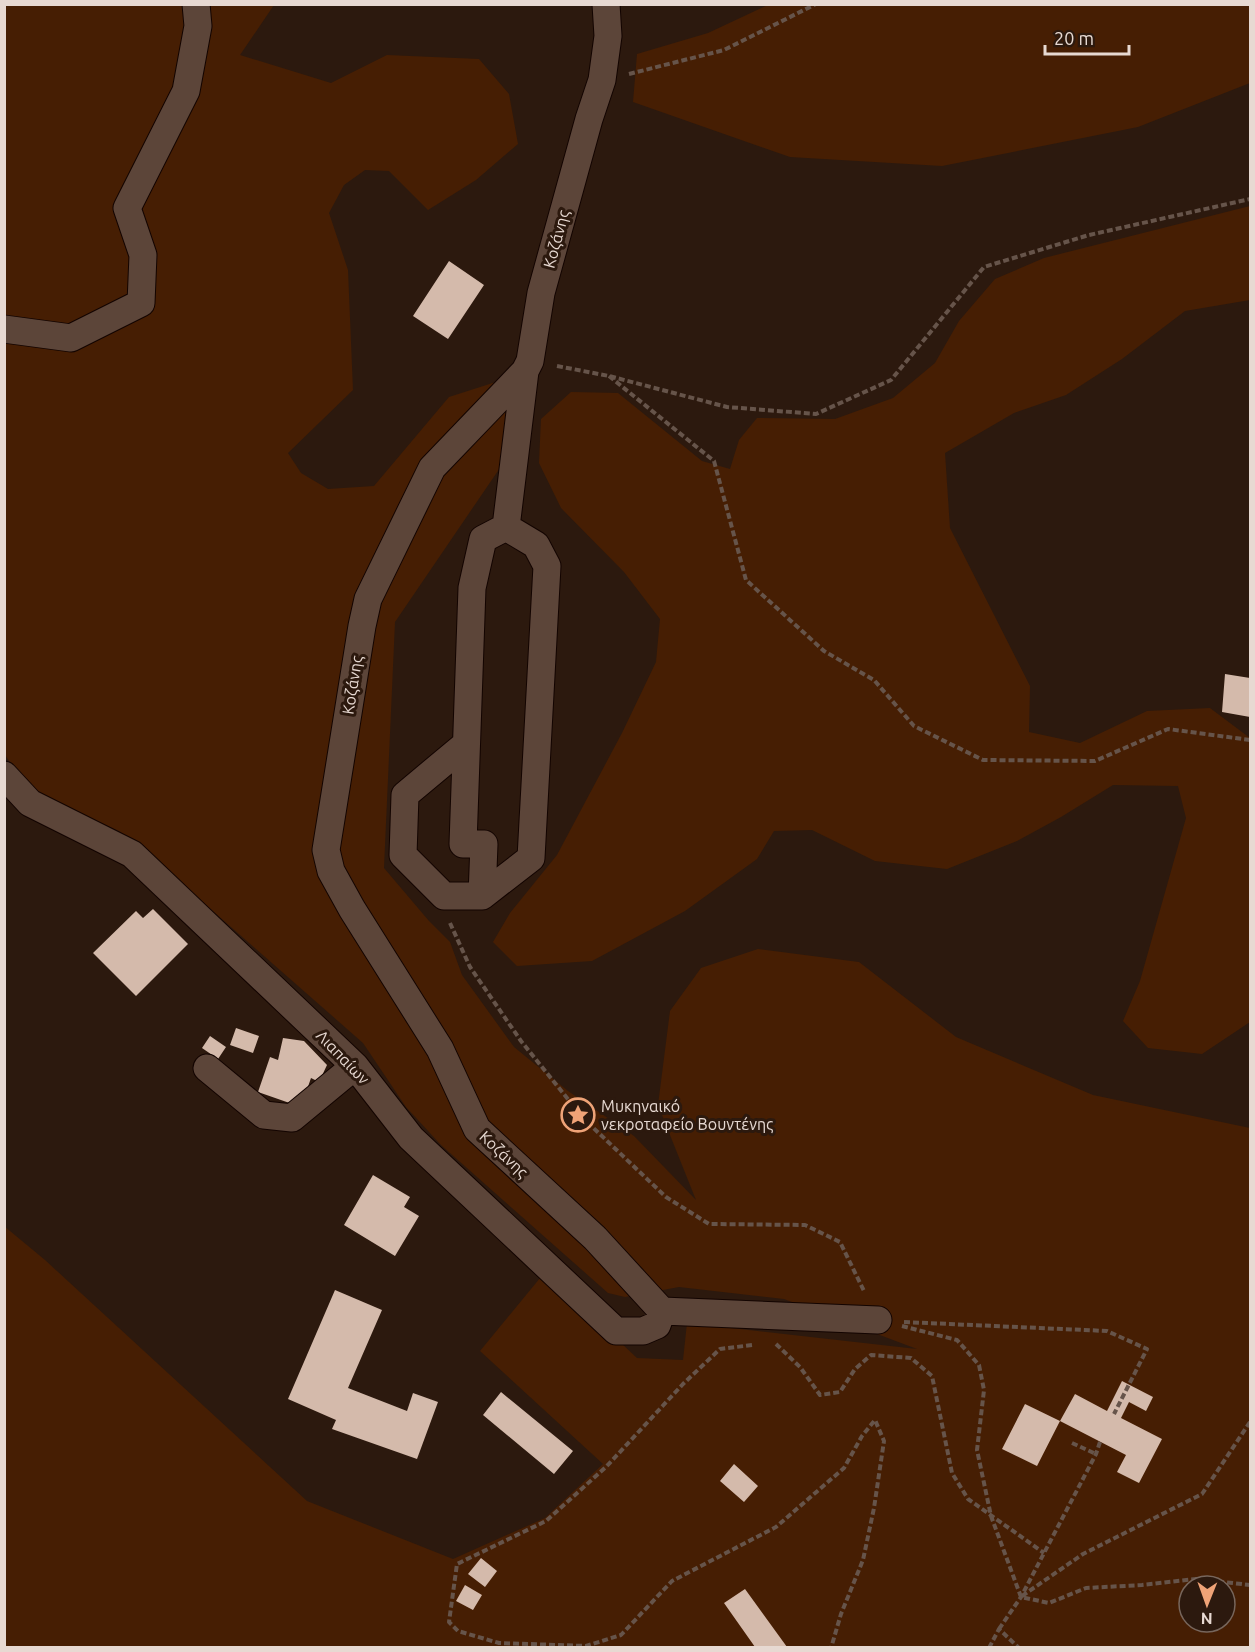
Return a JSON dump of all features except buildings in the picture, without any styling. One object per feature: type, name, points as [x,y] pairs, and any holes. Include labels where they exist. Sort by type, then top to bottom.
[{"type":"street","points":[[4,329],[71,338],[141,303],[143,255],[127,208],[186,91],[198,26],[196,4]]},
{"type":"street","name":"Κοζάνης","points":[[606,4],[608,36],[602,80],[541,293],[527,366],[432,468],[368,599],[326,850],[331,871],[440,1048],[477,1129],[596,1238],[662,1311]]},
{"type":"street","points":[[506,526],[527,366]]},
{"type":"street","points":[[482,896],[484,844],[463,844],[472,588],[483,539],[506,526]]},
{"type":"street","points":[[466,744],[405,795],[403,855],[444,896],[482,896],[531,858],[547,566],[536,545],[506,526]]},
{"type":"street","name":"Λιαπαίων","points":[[4,775],[30,803],[132,854],[355,1066],[411,1138],[616,1331],[643,1331],[657,1325],[662,1311]]},
{"type":"street","points":[[207,1068],[264,1114],[292,1118],[355,1066]]},
{"type":"street","points":[[662,1311],[878,1320]]},
{"type":"path","points":[[602,80],[724,50],[816,4]]},
{"type":"path","points":[[527,366],[609,376],[728,407],[816,414],[891,380],[984,267],[1089,235],[1251,199]]},
{"type":"path","points":[[609,376],[714,461],[746,580],[824,651],[874,680],[914,726],[983,760],[1095,762],[1168,729],[1251,740]]},
{"type":"path","points":[[444,896],[450,927],[470,967],[521,1041],[584,1119],[666,1197],[709,1224],[805,1225],[840,1242],[878,1320],[957,1340],[980,1365],[984,1390],[977,1450],[991,1516],[1021,1597]]},
{"type":"path","points":[[878,1320],[1107,1331],[1147,1349],[1113,1414]]},
{"type":"path","points":[[774,1342],[800,1367],[820,1395],[840,1392],[855,1369],[871,1354],[911,1358],[932,1376],[952,1473],[968,1499],[1044,1553]]},
{"type":"path","points":[[763,1343],[720,1349],[683,1384],[606,1467],[546,1521],[457,1564],[449,1622],[458,1631],[499,1643],[586,1646],[621,1635],[672,1581],[776,1527],[844,1468],[862,1436],[875,1420],[884,1441],[874,1508],[863,1560],[841,1614],[831,1647]]},
{"type":"path","points":[[1021,1597],[1083,1554],[1202,1494],[1251,1422]]},
{"type":"path","points":[[989,1647],[1021,1597],[1096,1454],[1100,1442]]},
{"type":"path","points":[[1071,1443],[1096,1454]]},
{"type":"path","points":[[1021,1597],[1049,1604],[1086,1588],[1196,1579],[1251,1585]]},
{"type":"path","points":[[999,1629],[1019,1647]]},
{"type":"shaded area","points":[[770,4],[1250,5],[1250,83],[1138,127],[942,166],[790,157],[633,102],[637,54],[708,33]]},
{"type":"shaded area","points":[[5,5],[274,5],[240,55],[331,83],[387,55],[479,59],[509,94],[518,144],[476,180],[428,210],[389,171],[365,170],[344,185],[329,213],[348,270],[353,390],[288,453],[301,473],[328,489],[374,486],[449,397],[499,381],[512,405],[506,459],[395,622],[384,868],[450,942],[462,975],[514,1047],[568,1091],[634,1136],[696,1200],[658,1105],[670,1011],[701,968],[758,949],[859,962],[956,1037],[1093,1095],[1250,1128],[1250,1647],[5,1647],[4,1226],[45,1260],[307,1501],[453,1559],[545,1518],[603,1464],[480,1351],[545,1272],[637,1358],[683,1360],[687,1323],[917,1349],[784,1299],[679,1287],[625,1297],[608,1293],[441,1145],[406,1107],[363,1043],[156,861],[119,831],[42,797],[22,780],[5,755]]},
{"type":"shaded area","points":[[1250,206],[1250,300],[1185,311],[1122,359],[1066,395],[1014,413],[945,453],[950,528],[1030,686],[1029,732],[1080,743],[1147,711],[1210,708],[1250,738],[1250,1022],[1202,1054],[1148,1048],[1123,1021],[1140,981],[1186,818],[1178,786],[1113,785],[1017,841],[947,869],[875,861],[812,830],[774,831],[757,859],[685,911],[592,961],[517,966],[493,942],[510,913],[557,855],[622,733],[656,662],[660,619],[624,572],[561,508],[539,463],[541,419],[571,392],[618,393],[702,461],[730,469],[739,440],[757,418],[835,419],[893,398],[935,363],[959,321],[995,279],[1044,258]]},
{"type":"place","name":"Μυκηναικό νεκροταφείο Βουντένης","points":[[578,1115]]}]
